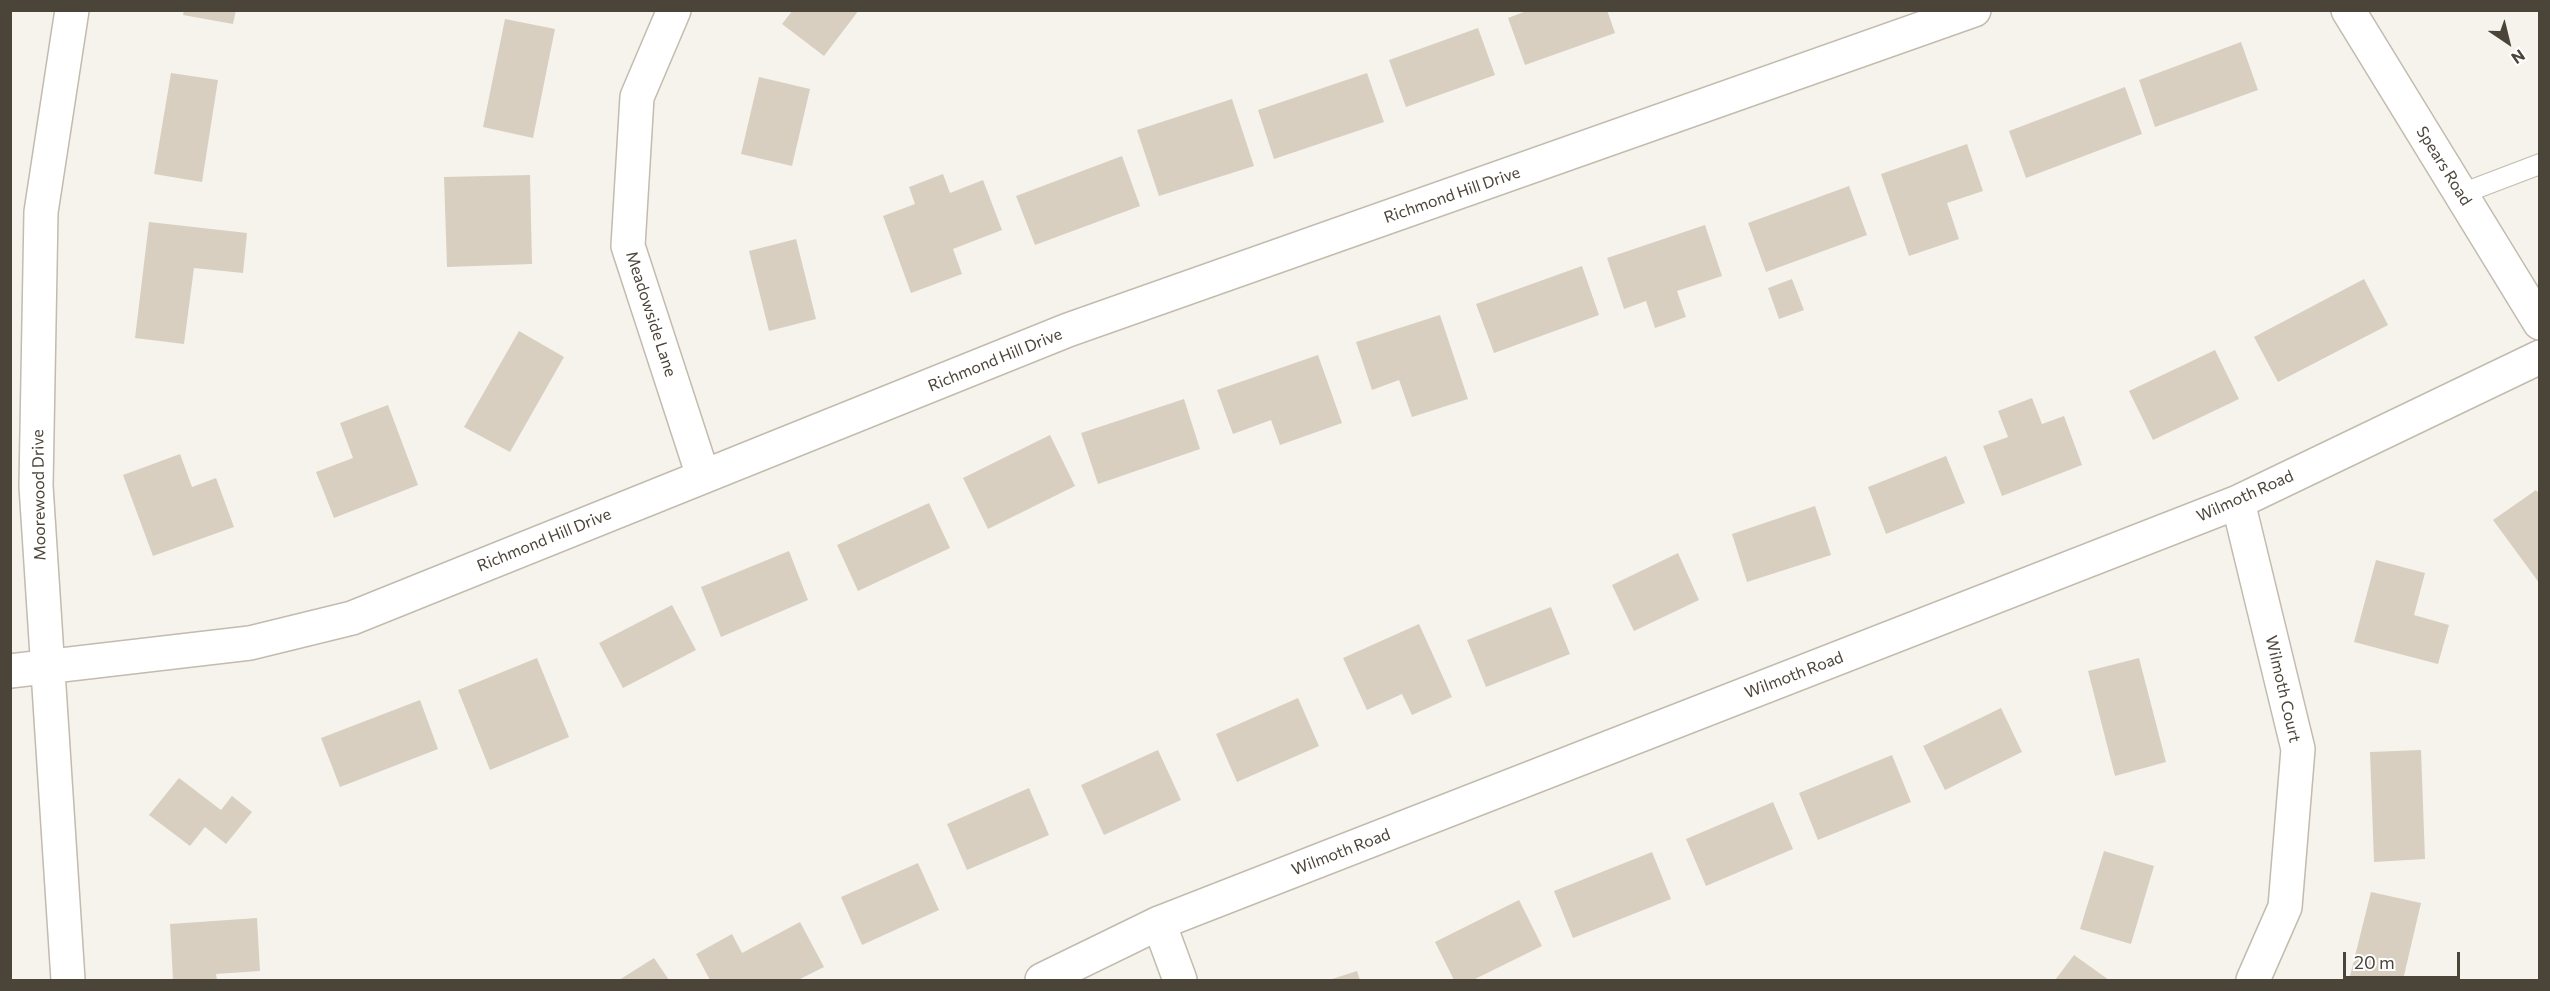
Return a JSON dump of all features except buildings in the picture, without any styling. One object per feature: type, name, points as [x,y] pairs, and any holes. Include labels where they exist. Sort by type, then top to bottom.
[{"type":"street","name":"Moorewood Drive","points":[[68,981],[46,669],[36,486],[41,212],[72,10]]},
{"type":"street","name":"Meadowside Lane","points":[[674,10],[637,97],[628,246],[704,476]]},
{"type":"street","name":"Richmond Hill Drive","points":[[10,671],[46,669],[250,643],[352,618],[1068,330],[1974,10]]},
{"type":"street","name":"Spears Road","points":[[2348,10],[2540,323]]},
{"type":"street","name":"Wilmoth Road","points":[[1042,981],[1159,923],[2238,501],[2540,357]]},
{"type":"street","name":"Wilmoth Court","points":[[2238,501],[2298,749],[2285,907],[2253,981]]},
{"type":"street","points":[[1159,923],[1180,981]]},
{"type":"lane","points":[[2461,194],[2540,164]]}]
